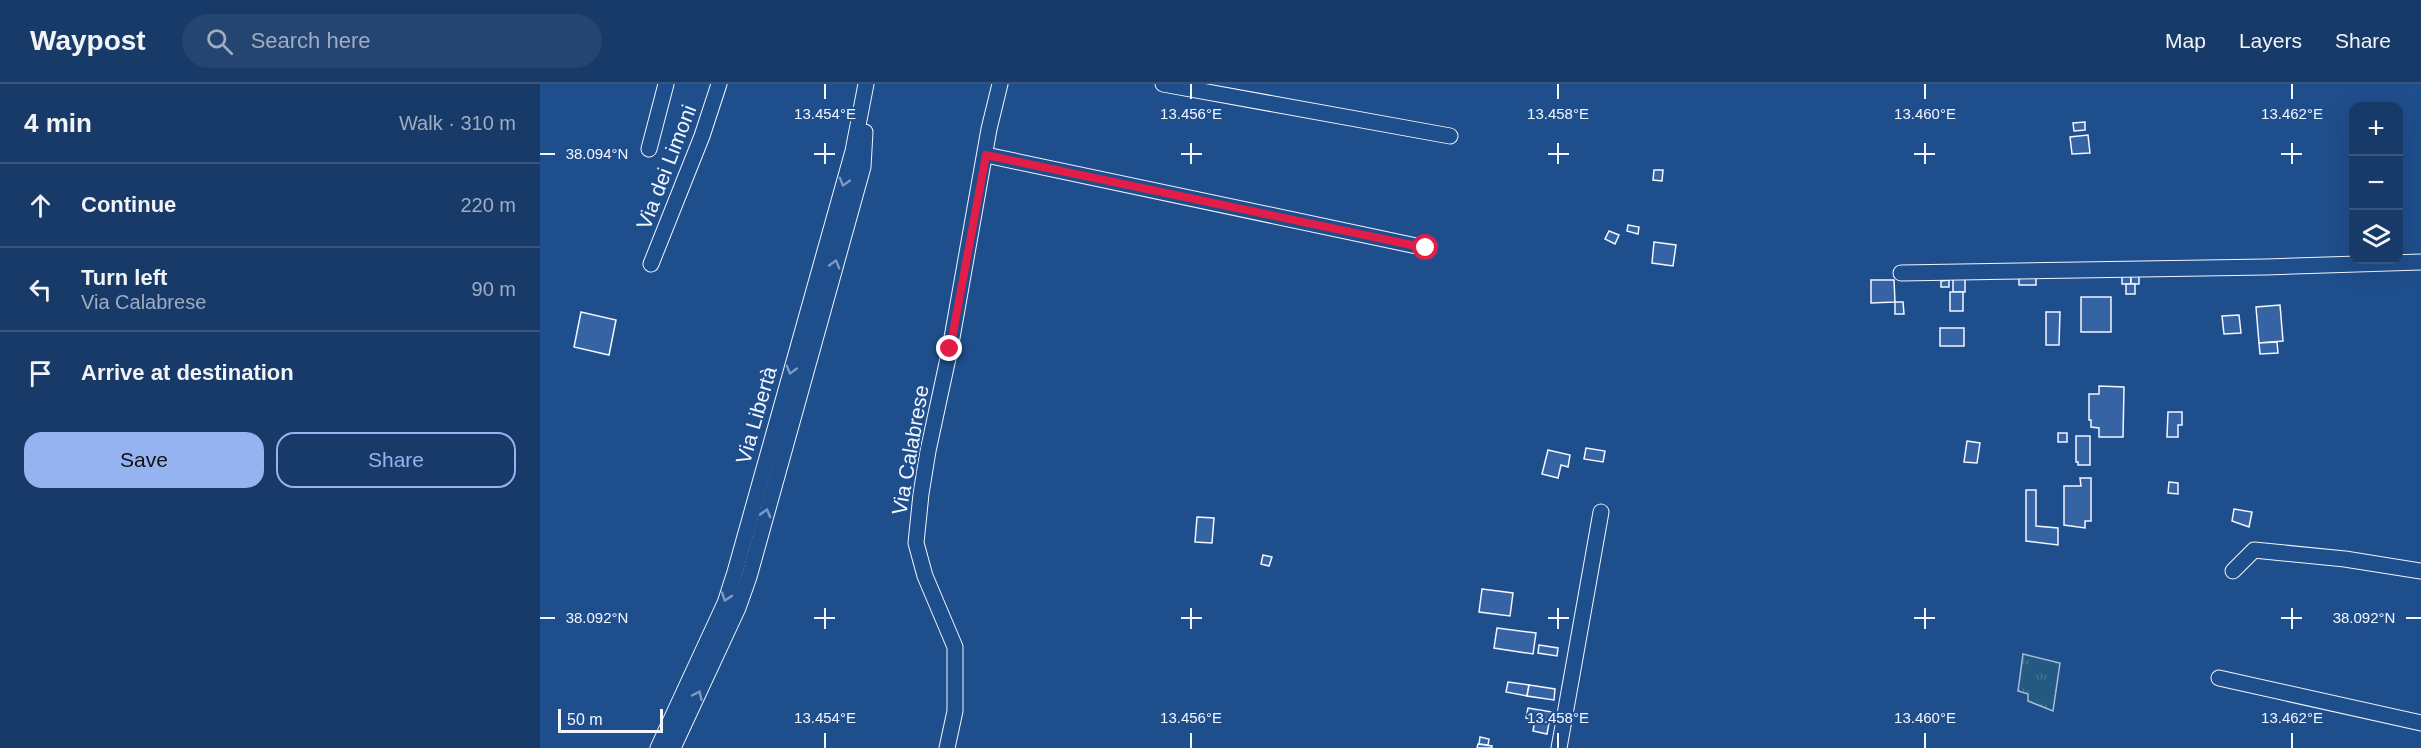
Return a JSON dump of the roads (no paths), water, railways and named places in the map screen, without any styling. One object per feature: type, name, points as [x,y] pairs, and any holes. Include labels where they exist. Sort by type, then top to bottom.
[{"type":"street","points":[[649,149],[666,84]]},
{"type":"street","name":"Via dei Limoni","points":[[651,264],[702,136],[719,84]]},
{"type":"street","name":"Via Libertà","points":[[674,748],[738,608],[742,575],[821,288],[863,167],[867,84]]},
{"type":"street","name":"Via Calabrese","points":[[947,748],[955,711],[955,647],[925,576],[916,543],[928,451],[950,349],[989,129],[1000,84]]},
{"type":"street","points":[[1163,84],[1450,136]]},
{"type":"street","points":[[986,155],[1426,248]]},
{"type":"street","points":[[1901,273],[2421,262]]},
{"type":"street","points":[[1559,748],[1601,512]]},
{"type":"street","points":[[2233,571],[2254,550],[2345,559],[2421,571]]},
{"type":"street","name":"Via Libertà","points":[[658,748],[725,603],[742,575]]},
{"type":"street","points":[[2219,678],[2421,723]]}]
